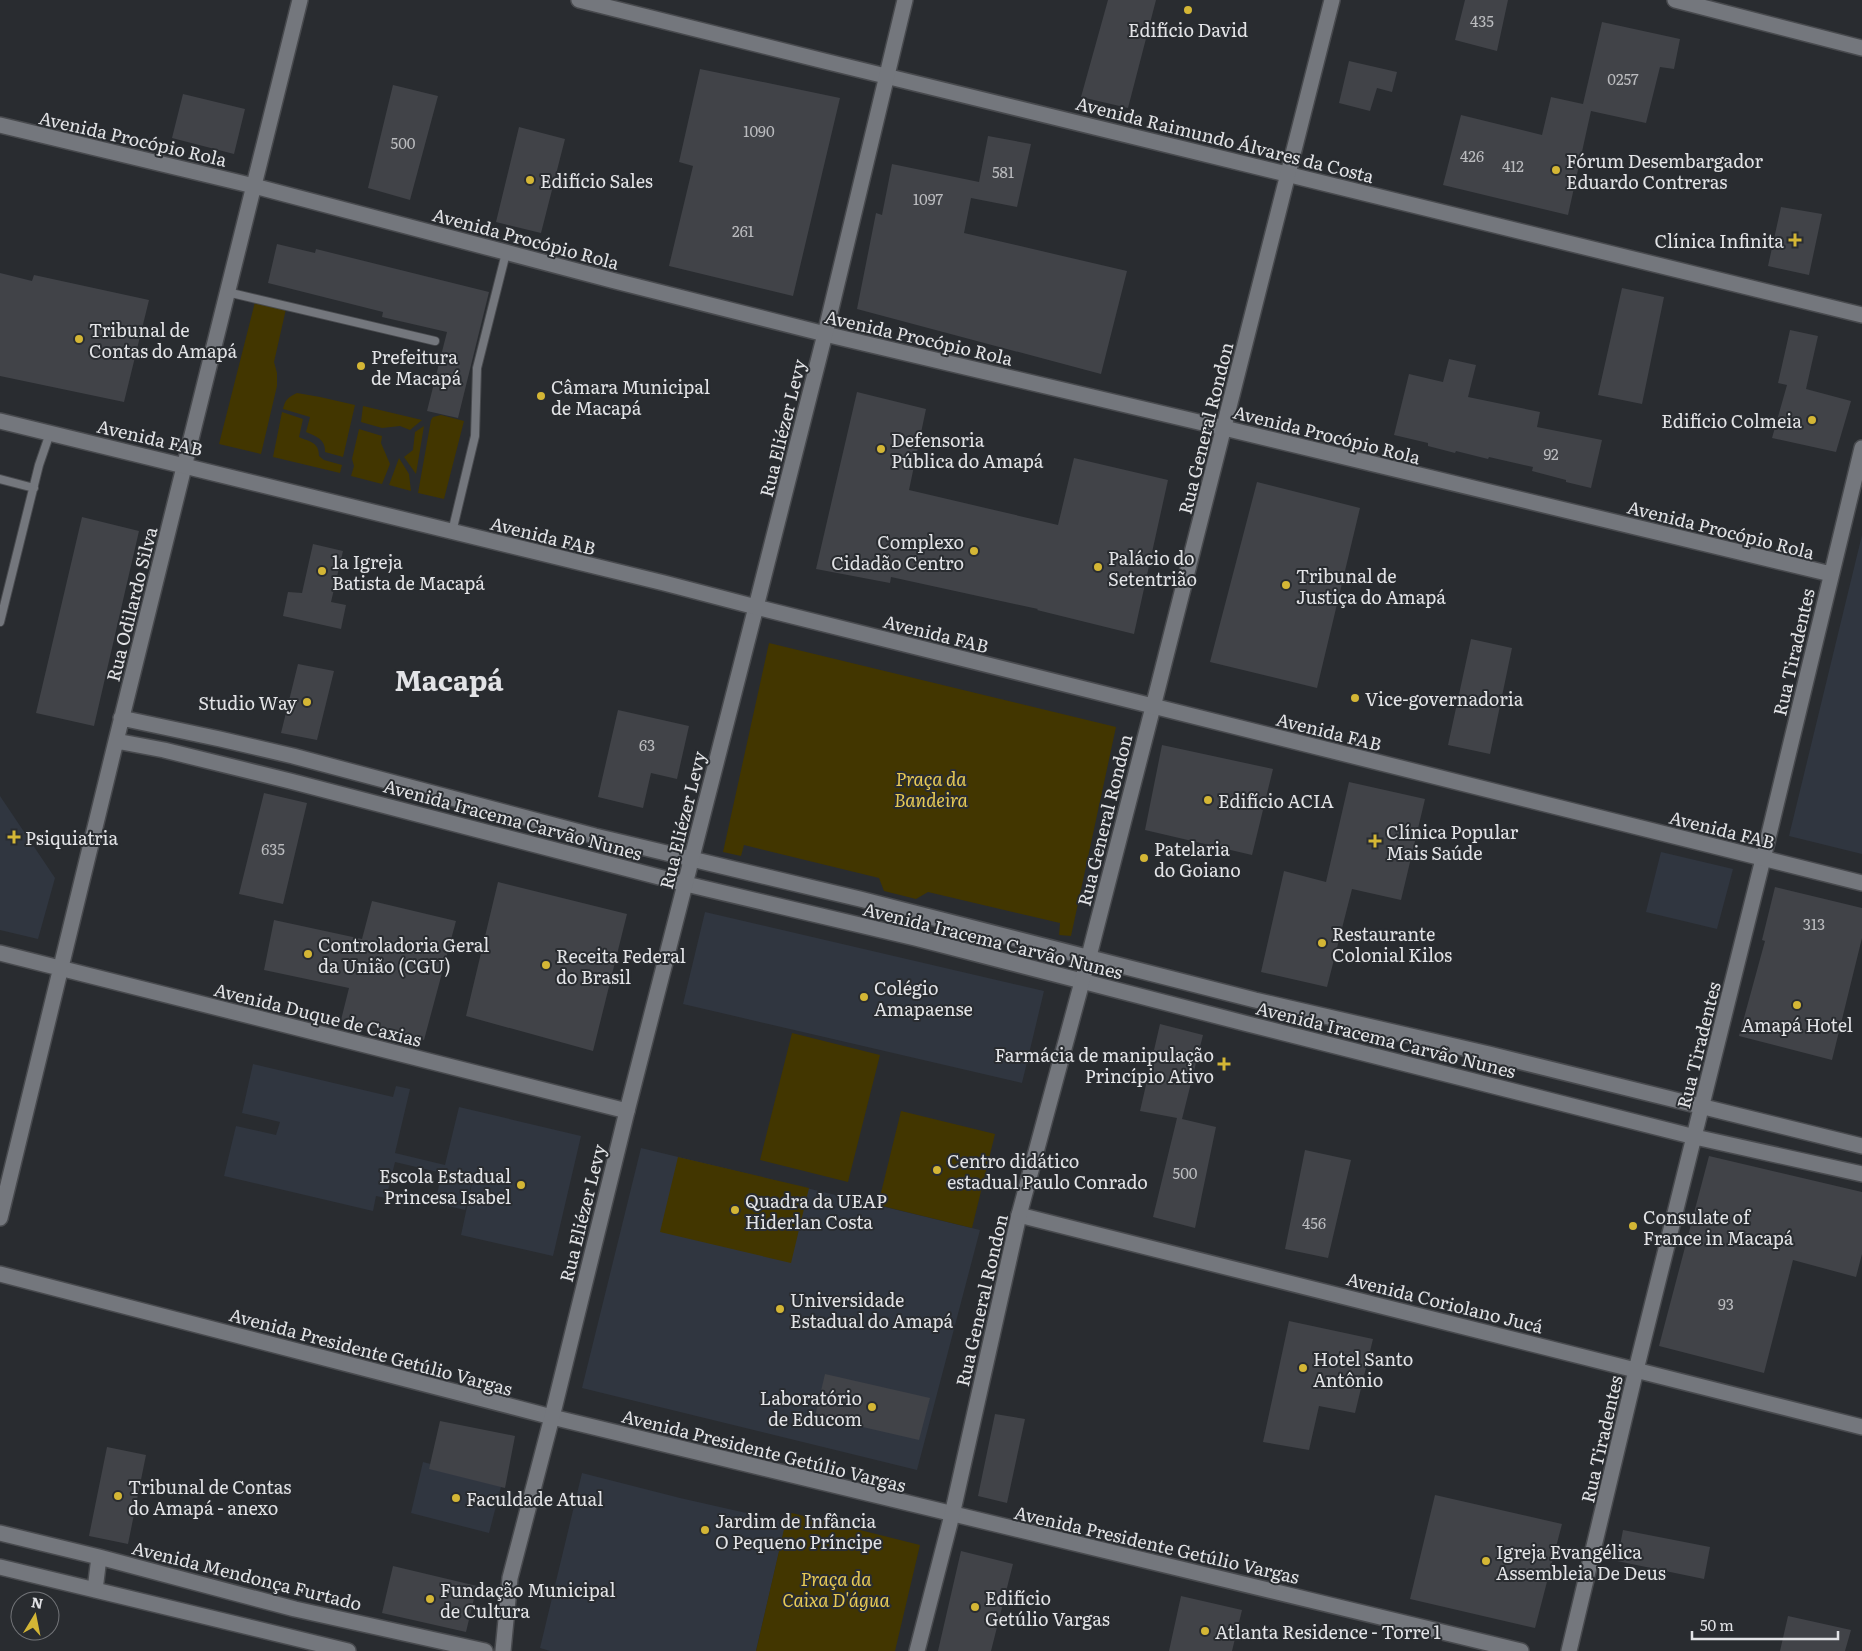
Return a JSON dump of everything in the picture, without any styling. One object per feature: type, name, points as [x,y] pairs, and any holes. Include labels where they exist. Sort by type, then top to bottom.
[{"type":"street","name":"Rua Odilardo Silva","points":[[0,1218],[121,718],[300,0]]},
{"type":"street","name":"Avenida Raimundo Álvares da Costa","points":[[579,0],[886,77],[1288,173],[1862,315]]},
{"type":"street","name":"Rua Eliézer Levy","points":[[503,1651],[510,1578],[825,334],[905,0]]},
{"type":"street","name":"Rua General Rondon","points":[[917,1651],[952,1514],[1019,1215],[1089,956],[1332,0]]},
{"type":"street","points":[[1675,0],[1862,48]]},
{"type":"street","name":"Avenida Procópio Rola","points":[[0,126],[254,186],[506,253],[825,334],[1831,574]]},
{"type":"street","name":"Avenida FAB","points":[[0,420],[664,583],[1862,883]]},
{"type":"street","name":"Rua Tiradentes","points":[[1569,1651],[1862,448]]},
{"type":"street","name":"Avenida Iracema Carvão Nunes","points":[[121,718],[293,756],[505,813],[921,914],[1255,1000],[1489,1054],[1862,1146]]},
{"type":"street","name":"Avenida Iracema Carvão Nunes","points":[[116,741],[164,750],[290,781],[686,884],[915,938],[1695,1137],[1862,1174]]},
{"type":"street","points":[[853,923],[860,899]]},
{"type":"street","points":[[915,938],[921,914]]},
{"type":"street","name":"Avenida Duque de Caxias","points":[[0,953],[627,1111]]},
{"type":"street","points":[[1248,1024],[1255,1000]]},
{"type":"street","name":"Avenida Coriolano Jucá","points":[[1019,1215],[1862,1428]]},
{"type":"street","name":"Avenida Presidente Getúlio Vargas","points":[[0,1274],[552,1417],[1521,1651]]},
{"type":"street","name":"Avenida Mendonça Furtado","points":[[0,1533],[295,1609],[485,1651]]},
{"type":"street","points":[[95,1590],[99,1557]]},
{"type":"street","points":[[0,1567],[348,1651]]},
{"type":"street","points":[[291,1636],[295,1609]]},
{"type":"lane","points":[[452,532],[475,436],[477,368],[506,253]]},
{"type":"lane","points":[[227,292],[435,341]]},
{"type":"lane","points":[[0,622],[2,600],[39,465],[50,433]]},
{"type":"lane","points":[[0,479],[34,488]]},
{"type":"shaded area","points":[[1862,535],[1862,854],[1789,836]]},
{"type":"shaded area","name":"Psiquiatria","points":[[0,796],[55,878],[38,939],[0,930]]},
{"type":"shaded area","points":[[1661,852],[1733,869],[1717,929],[1646,912]]},
{"type":"shaded area","name":"Colégio Amapaense","points":[[705,912],[1044,991],[1022,1083],[683,1004]]},
{"type":"shaded area","points":[[253,1064],[393,1097],[396,1086],[410,1089],[395,1153],[445,1165],[459,1107],[581,1136],[553,1256],[461,1235],[475,1169],[465,1210],[435,1203],[442,1173],[395,1162],[386,1198],[376,1196],[373,1211],[224,1176],[236,1126],[276,1135],[280,1122],[242,1113]]},
{"type":"shaded area","name":"Universidade Estadual do Amapá","points":[[641,1148],[980,1230],[917,1470],[582,1388]]},
{"type":"shaded area","name":"Faculdade Atual","points":[[423,1462],[502,1483],[489,1533],[411,1513]]},
{"type":"shaded area","points":[[582,1473],[786,1522],[756,1651],[550,1651],[540,1648]]},
{"type":"green space","points":[[255,302],[286,309],[274,362],[277,373],[277,386],[261,454],[219,444]]},
{"type":"green space","points":[[297,393],[355,405],[343,457],[325,452],[322,441],[306,432],[310,417],[283,409],[287,399]]},
{"type":"green space","points":[[363,406],[422,420],[410,430],[400,426],[382,428],[361,422]]},
{"type":"green space","points":[[282,412],[303,419],[299,437],[316,445],[319,456],[324,460],[342,465],[340,473],[273,457]]},
{"type":"green space","points":[[441,415],[464,421],[444,499],[418,493],[431,420],[433,417]]},
{"type":"green space","points":[[424,426],[416,474],[404,457],[413,450],[415,432]]},
{"type":"green space","points":[[359,429],[382,436],[381,443],[390,464],[382,484],[351,476],[354,466],[352,459]]},
{"type":"green space","points":[[399,458],[409,474],[411,491],[389,485]]},
{"type":"green space","name":"Praça da Bandeira","points":[[769,643],[1116,727],[1071,936],[1059,935],[1060,923],[928,892],[916,899],[884,891],[879,878],[744,845],[741,856],[723,852]]},
{"type":"green space","points":[[792,1033],[880,1055],[848,1182],[760,1160]]},
{"type":"green space","name":"Centro didático estadual Paulo Conrado","points":[[901,1111],[995,1134],[972,1228],[878,1205]]},
{"type":"green space","name":"Quadra da UEAP Hiderlan Costa","points":[[678,1157],[809,1188],[791,1263],[660,1232]]},
{"type":"green space","name":"Praça da Caixa D'água","points":[[788,1512],[920,1545],[895,1651],[756,1651]]},
{"type":"building","points":[[1108,0],[1156,0],[1128,108],[1081,97]]},
{"type":"building","points":[[1465,0],[1508,0],[1497,51],[1455,40]]},
{"type":"building","points":[[1602,22],[1680,39],[1674,69],[1660,67],[1646,123],[1591,111],[1568,215],[1443,185],[1461,115],[1542,135],[1551,97],[1583,104]]},
{"type":"building","points":[[1349,61],[1397,72],[1392,92],[1377,88],[1370,111],[1339,103]]},
{"type":"building","points":[[700,69],[840,98],[793,296],[669,266],[693,166],[679,162]]},
{"type":"building","points":[[393,85],[438,96],[410,200],[368,188]]},
{"type":"building","points":[[183,94],[245,109],[234,154],[172,138]]},
{"type":"building","name":"Edifício Sales","points":[[519,127],[565,139],[541,233],[496,222]]},
{"type":"building","points":[[988,136],[1031,144],[1017,207],[971,198],[964,233],[1127,271],[1101,374],[857,309],[876,213],[882,215],[892,164],[979,182]]},
{"type":"building","name":"Clínica Infinita","points":[[1781,207],[1822,214],[1809,275],[1768,266]]},
{"type":"building","points":[[277,244],[315,253],[316,249],[489,292],[458,418],[427,411],[447,332],[382,317],[383,312],[268,283]]},
{"type":"building","name":"Tribunal de Contas do Amapá","points":[[0,273],[32,281],[34,275],[149,300],[124,402],[0,376]]},
{"type":"building","points":[[1622,288],[1664,297],[1642,404],[1598,395]]},
{"type":"building","name":"Edifício Colmeia","points":[[1790,330],[1818,336],[1806,389],[1851,401],[1836,452],[1772,438],[1787,385],[1778,383]]},
{"type":"building","points":[[1449,359],[1476,365],[1468,397],[1540,412],[1537,427],[1602,440],[1591,488],[1532,471],[1533,467],[1456,451],[1455,453],[1428,446],[1428,443],[1394,435],[1409,374],[1443,382]]},
{"type":"building","points":[[857,392],[926,409],[909,490],[1058,525],[1074,458],[1168,480],[1134,634],[1038,609],[891,577],[890,583],[816,569]]},
{"type":"building","name":"Tribunal de Justiça do Amapá","points":[[1257,482],[1360,508],[1317,688],[1210,662]]},
{"type":"building","points":[[82,517],[139,531],[94,726],[36,713]]},
{"type":"building","name":"1a Igreja Batista de Macapá","points":[[313,544],[343,551],[331,602],[346,605],[341,629],[283,616],[288,592],[302,593]]},
{"type":"building","points":[[1471,639],[1512,648],[1490,754],[1448,745]]},
{"type":"building","name":"Studio Way","points":[[298,664],[334,671],[317,740],[281,733]]},
{"type":"building","points":[[618,710],[689,726],[677,779],[651,773],[643,808],[598,797]]},
{"type":"building","name":"Edifício ACIA","points":[[1162,745],[1273,769],[1252,855],[1145,830]]},
{"type":"building","points":[[1349,782],[1425,799],[1401,900],[1352,889],[1327,987],[1261,972],[1284,871],[1326,882]]},
{"type":"building","points":[[264,793],[307,803],[283,904],[239,894]]},
{"type":"building","name":"Receita Federal do Brasil","points":[[498,882],[627,914],[593,1051],[466,1016]]},
{"type":"building","points":[[1775,887],[1862,908],[1862,938],[1832,1060],[1739,1036],[1765,941],[1762,940]]},
{"type":"building","points":[[372,901],[456,921],[424,1040],[341,1020],[349,988],[264,970],[274,920],[362,939]]},
{"type":"building","points":[[1160,1024],[1203,1035],[1182,1119],[1216,1127],[1195,1228],[1153,1217],[1177,1118],[1140,1111]]},
{"type":"building","points":[[1305,1150],[1351,1160],[1328,1258],[1285,1249]]},
{"type":"building","points":[[1709,1156],[1862,1192],[1862,1254],[1856,1277],[1793,1260],[1764,1373],[1659,1346]]},
{"type":"building","name":"Hotel Santo Antônio","points":[[1289,1321],[1373,1339],[1355,1413],[1319,1406],[1309,1450],[1263,1442]]},
{"type":"building","name":"Laboratório de Educom","points":[[825,1374],[930,1398],[919,1440],[815,1416]]},
{"type":"building","points":[[995,1414],[1025,1419],[1007,1503],[978,1496]]},
{"type":"building","points":[[440,1421],[515,1436],[505,1488],[429,1469]]},
{"type":"building","name":"Tribunal de Contas do Amapá - anexo","points":[[107,1447],[146,1455],[128,1544],[89,1536]]},
{"type":"building","name":"Igreja Evangélica Assembleia De Deus","points":[[1435,1495],[1562,1524],[1535,1628],[1410,1599]]},
{"type":"building","points":[[1623,1530],[1710,1547],[1704,1579],[1617,1561]]},
{"type":"building","name":"Edifício Getúlio Vargas","points":[[961,1551],[1013,1564],[991,1651],[938,1651]]},
{"type":"building","name":"Fundação Municipal de Cultura","points":[[393,1566],[477,1586],[466,1632],[382,1613]]},
{"type":"building","name":"Atlanta Residence - Torre 1","points":[[1181,1596],[1242,1610],[1232,1651],[1169,1651]]},
{"type":"building","points":[[1788,1616],[1851,1630],[1845,1651],[1780,1651]]},
{"type":"place","name":"Edifício David","points":[[1188,10]]},
{"type":"place","name":"Fórum Desembargador Eduardo Contreras","points":[[1556,170]]},
{"type":"place","name":"Edifício Sales","points":[[530,180]]},
{"type":"place","name":"Clínica Infinita","points":[[1795,240]]},
{"type":"place","name":"Tribunal de Contas do Amapá","points":[[79,339]]},
{"type":"place","name":"Prefeitura de Macapá","points":[[361,366]]},
{"type":"place","name":"Câmara Municipal de Macapá","points":[[541,396]]},
{"type":"place","name":"Edifício Colmeia","points":[[1812,420]]},
{"type":"place","name":"Defensoria Pública do Amapá","points":[[881,449]]},
{"type":"place","name":"Complexo Cidadão Centro","points":[[974,551]]},
{"type":"place","name":"Palácio do Setentrião","points":[[1098,567]]},
{"type":"place","name":"1a Igreja Batista de Macapá","points":[[322,571]]},
{"type":"place","name":"Tribunal de Justiça do Amapá","points":[[1286,585]]},
{"type":"place","name":"Vice-governadoria","points":[[1355,698]]},
{"type":"place","name":"Studio Way","points":[[307,702]]},
{"type":"place","name":"Edifício ACIA","points":[[1208,800]]},
{"type":"place","name":"Psiquiatria","points":[[14,837]]},
{"type":"place","name":"Clínica Popular Mais Saúde","points":[[1375,841]]},
{"type":"place","name":"Patelaria do Goiano","points":[[1144,858]]},
{"type":"place","name":"Restaurante Colonial Kilos","points":[[1322,943]]},
{"type":"place","name":"Controladoria Geral da União (CGU)","points":[[308,954]]},
{"type":"place","name":"Receita Federal do Brasil","points":[[546,965]]},
{"type":"place","name":"Colégio Amapaense","points":[[864,997]]},
{"type":"place","name":"Amapá Hotel","points":[[1797,1005]]},
{"type":"place","name":"Farmácia de manipulação Princípio Ativo","points":[[1224,1064]]},
{"type":"place","name":"Centro didático estadual Paulo Conrado","points":[[937,1170]]},
{"type":"place","name":"Escola Estadual Princesa Isabel","points":[[521,1185]]},
{"type":"place","name":"Quadra da UEAP Hiderlan Costa","points":[[735,1210]]},
{"type":"place","name":"Consulate of France in Macapá","points":[[1633,1226]]},
{"type":"place","name":"Universidade Estadual do Amapá","points":[[780,1309]]},
{"type":"place","name":"Hotel Santo Antônio","points":[[1303,1368]]},
{"type":"place","name":"Laboratório de Educom","points":[[872,1407]]},
{"type":"place","name":"Tribunal de Contas do Amapá - anexo","points":[[118,1496]]},
{"type":"place","name":"Faculdade Atual","points":[[456,1498]]},
{"type":"place","name":"Jardim de Infância O Pequeno Príncipe","points":[[705,1530]]},
{"type":"place","name":"Igreja Evangélica Assembleia De Deus","points":[[1486,1561]]},
{"type":"place","name":"Fundação Municipal de Cultura","points":[[430,1599]]},
{"type":"place","name":"Edifício Getúlio Vargas","points":[[975,1607]]},
{"type":"place","name":"Atlanta Residence - Torre 1","points":[[1205,1631]]},
{"type":"district","name":"Macapá","points":[[449,679]]}]
